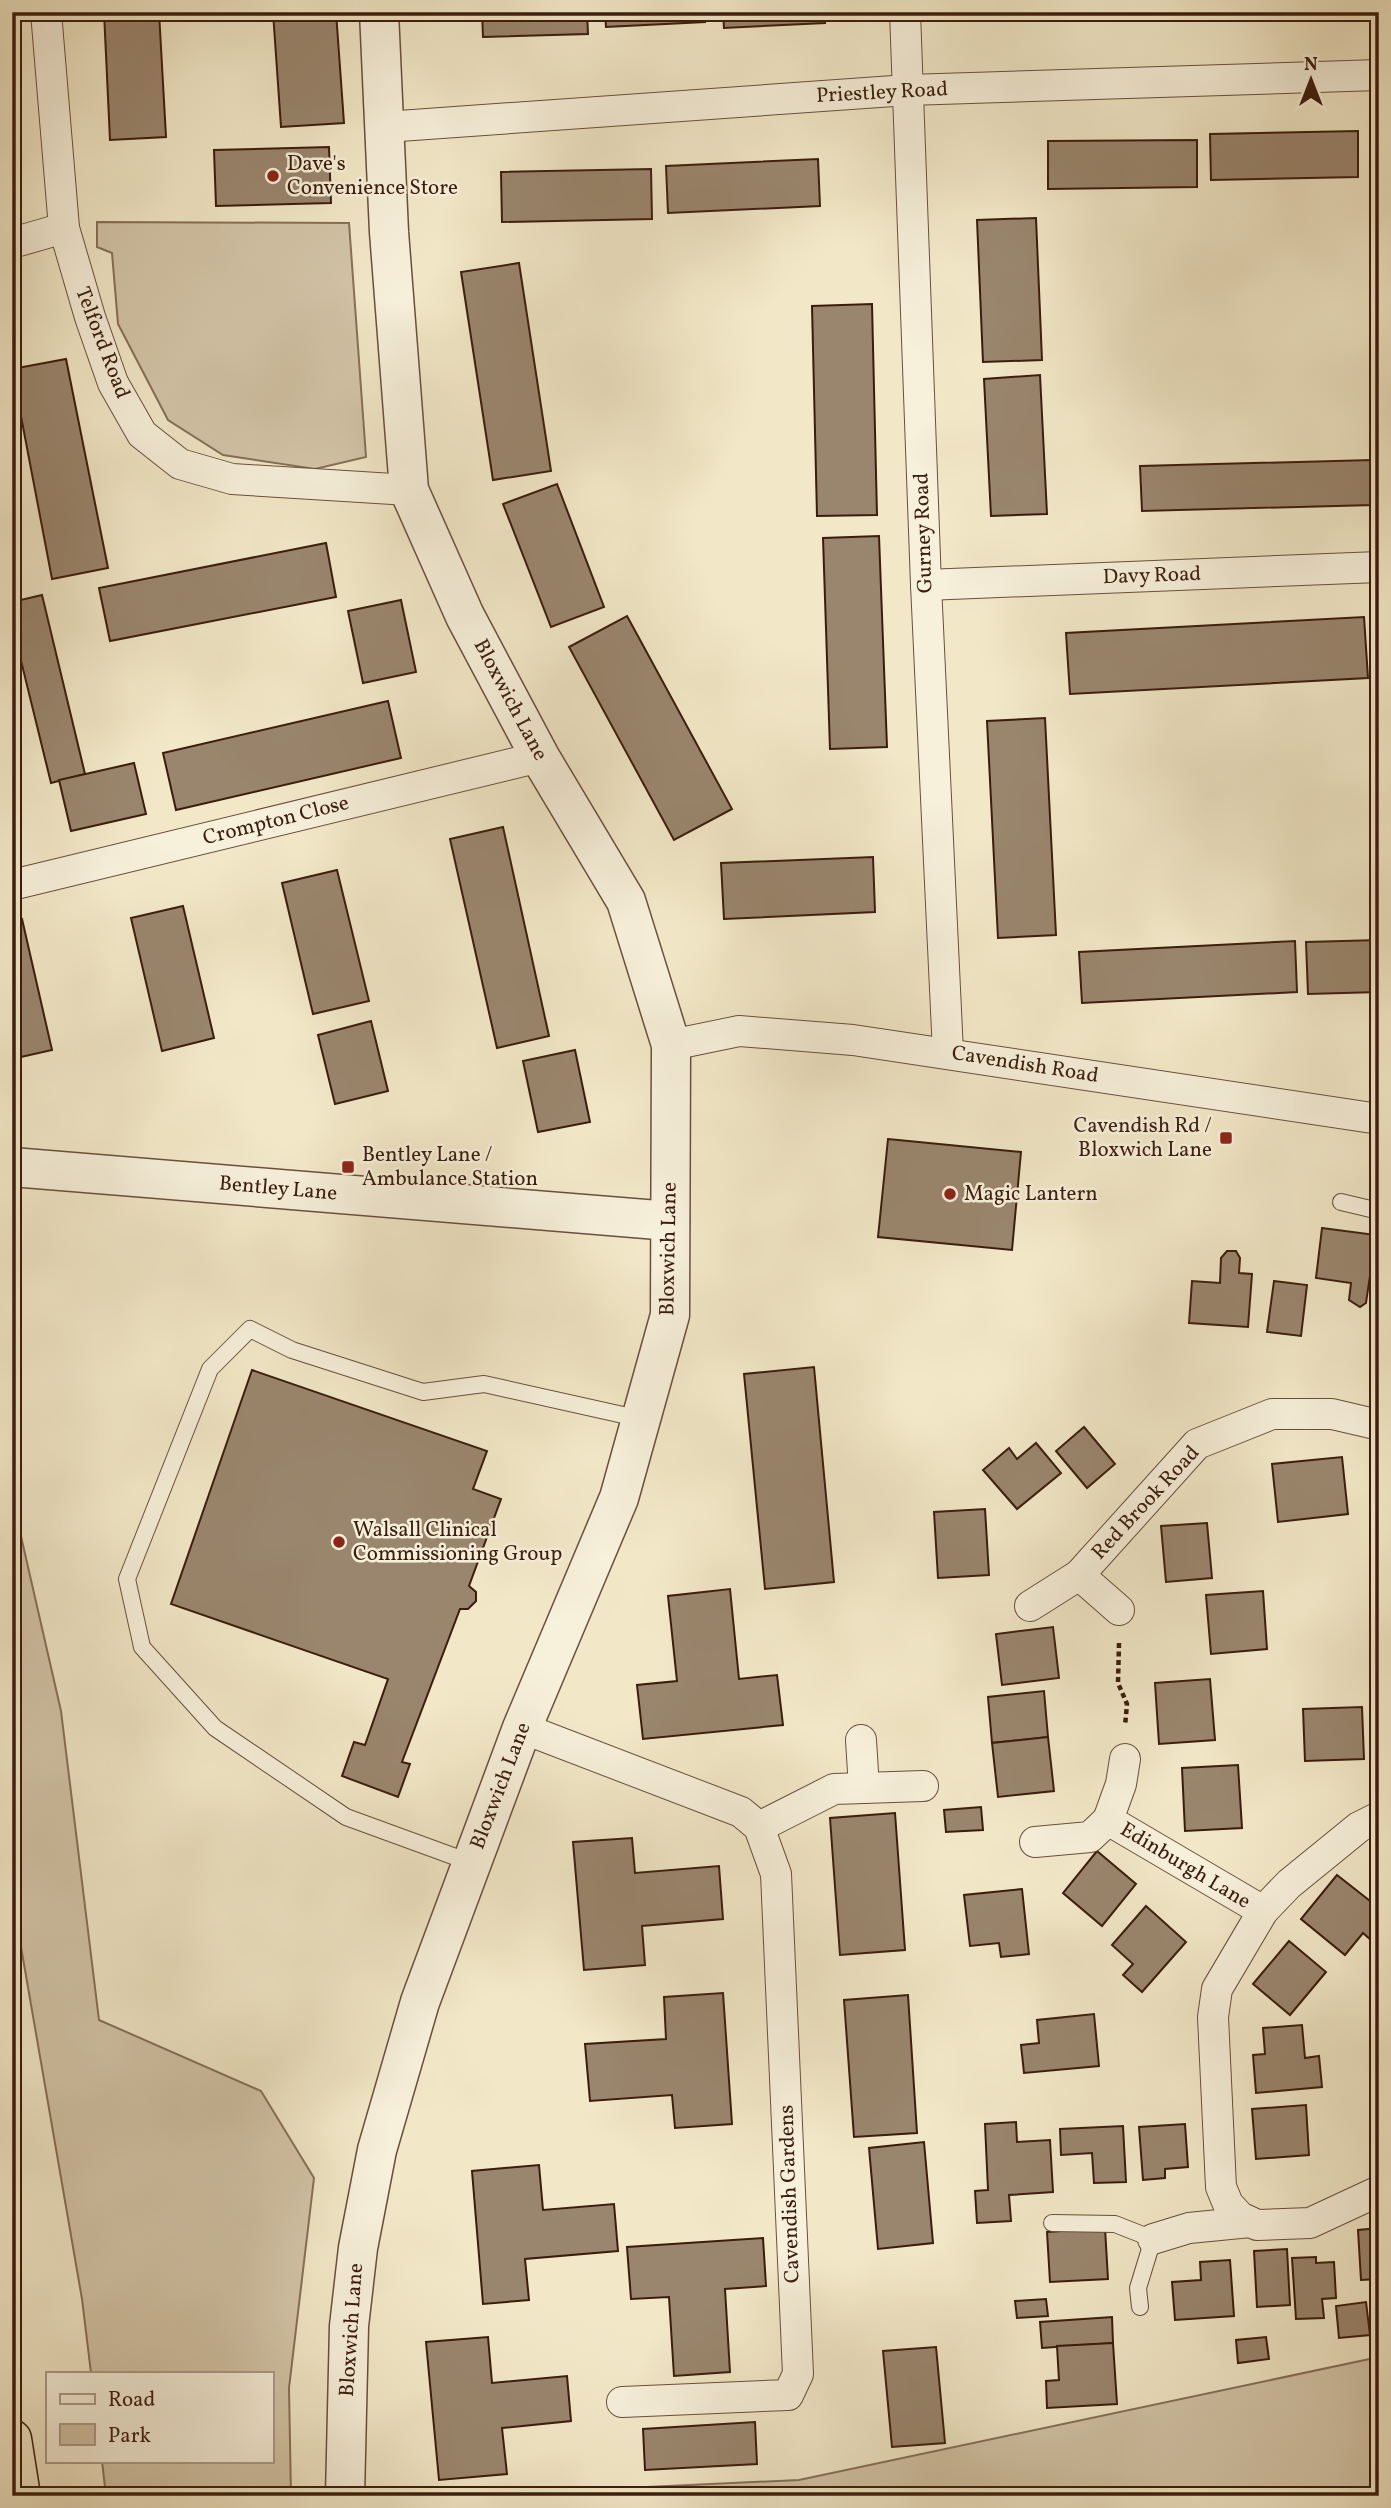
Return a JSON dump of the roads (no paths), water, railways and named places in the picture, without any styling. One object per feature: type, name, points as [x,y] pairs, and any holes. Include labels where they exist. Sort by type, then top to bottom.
[{"type":"highway","points":[[12,2440],[21,2496]]},
{"type":"street","name":"Telford Road","points":[[46,12],[64,228],[113,383],[142,434],[180,464],[232,479],[409,490]]},
{"type":"street","name":"Bloxwich Lane","points":[[345,2496],[349,2326],[358,2248],[377,2150],[420,2002],[522,1728],[619,1498],[670,1315],[671,1045],[626,901],[540,757],[465,616],[409,490],[389,232],[379,12]]},
{"type":"street","name":"Gurney Road","points":[[905,12],[926,584],[948,1053]]},
{"type":"street","name":"Priestley Road","points":[[385,127],[908,90],[1379,75]]},
{"type":"street","points":[[12,243],[64,228]]},
{"type":"street","name":"Davy Road","points":[[926,584],[1379,566]]},
{"type":"street","name":"Crompton Close","points":[[12,885],[540,757]]},
{"type":"street","name":"Cavendish Road","points":[[671,1045],[739,1031],[853,1040],[1379,1119]]},
{"type":"street","name":"Bentley Lane","points":[[12,1167],[670,1221]]},
{"type":"street","name":"Red Brook Road","points":[[1030,1606],[1079,1575],[1198,1444],[1272,1414],[1332,1414],[1379,1425]]},
{"type":"street","name":"Red Brook Road","points":[[1079,1575],[1119,1610]]},
{"type":"street","points":[[522,1728],[741,1812],[759,1827],[834,1789],[923,1786]]},
{"type":"street","points":[[861,1740],[864,1788]]},
{"type":"street","name":"Edinburgh Lane","points":[[1035,1842],[1090,1837],[1108,1820],[1121,1784],[1125,1759]]},
{"type":"street","points":[[1379,1817],[1359,1826],[1289,1884],[1262,1911],[1217,1989],[1213,2017],[1221,2187],[1228,2204],[1240,2217],[1257,2225],[1310,2223],[1379,2191]]},
{"type":"street","name":"Edinburgh Lane","points":[[1108,1820],[1262,1911]]},
{"type":"street","name":"Cavendish Gardens","points":[[622,2402],[788,2395],[798,2374],[776,1874],[759,1827]]},
{"type":"street","points":[[1153,2239],[1189,2228],[1250,2222]]},
{"type":"lane","points":[[1341,1202],[1379,1211]]},
{"type":"lane","points":[[472,1863],[346,1817],[215,1728],[142,1647],[127,1579],[210,1369],[250,1329],[292,1350],[423,1392],[484,1384],[641,1419]]},
{"type":"lane","points":[[1052,2223],[1115,2224],[1153,2239],[1138,2288],[1140,2307]]},
{"type":"place","name":"Dave's Convenience Store","points":[[273,176]]},
{"type":"place","name":"Cavendish Rd / Bloxwich Lane","points":[[1226,1138]]},
{"type":"place","name":"Bentley Lane / Ambulance Station","points":[[348,1167]]},
{"type":"place","name":"Magic Lantern","points":[[950,1194]]},
{"type":"place","name":"Walsall Clinical Commissioning Group","points":[[339,1542]]}]
